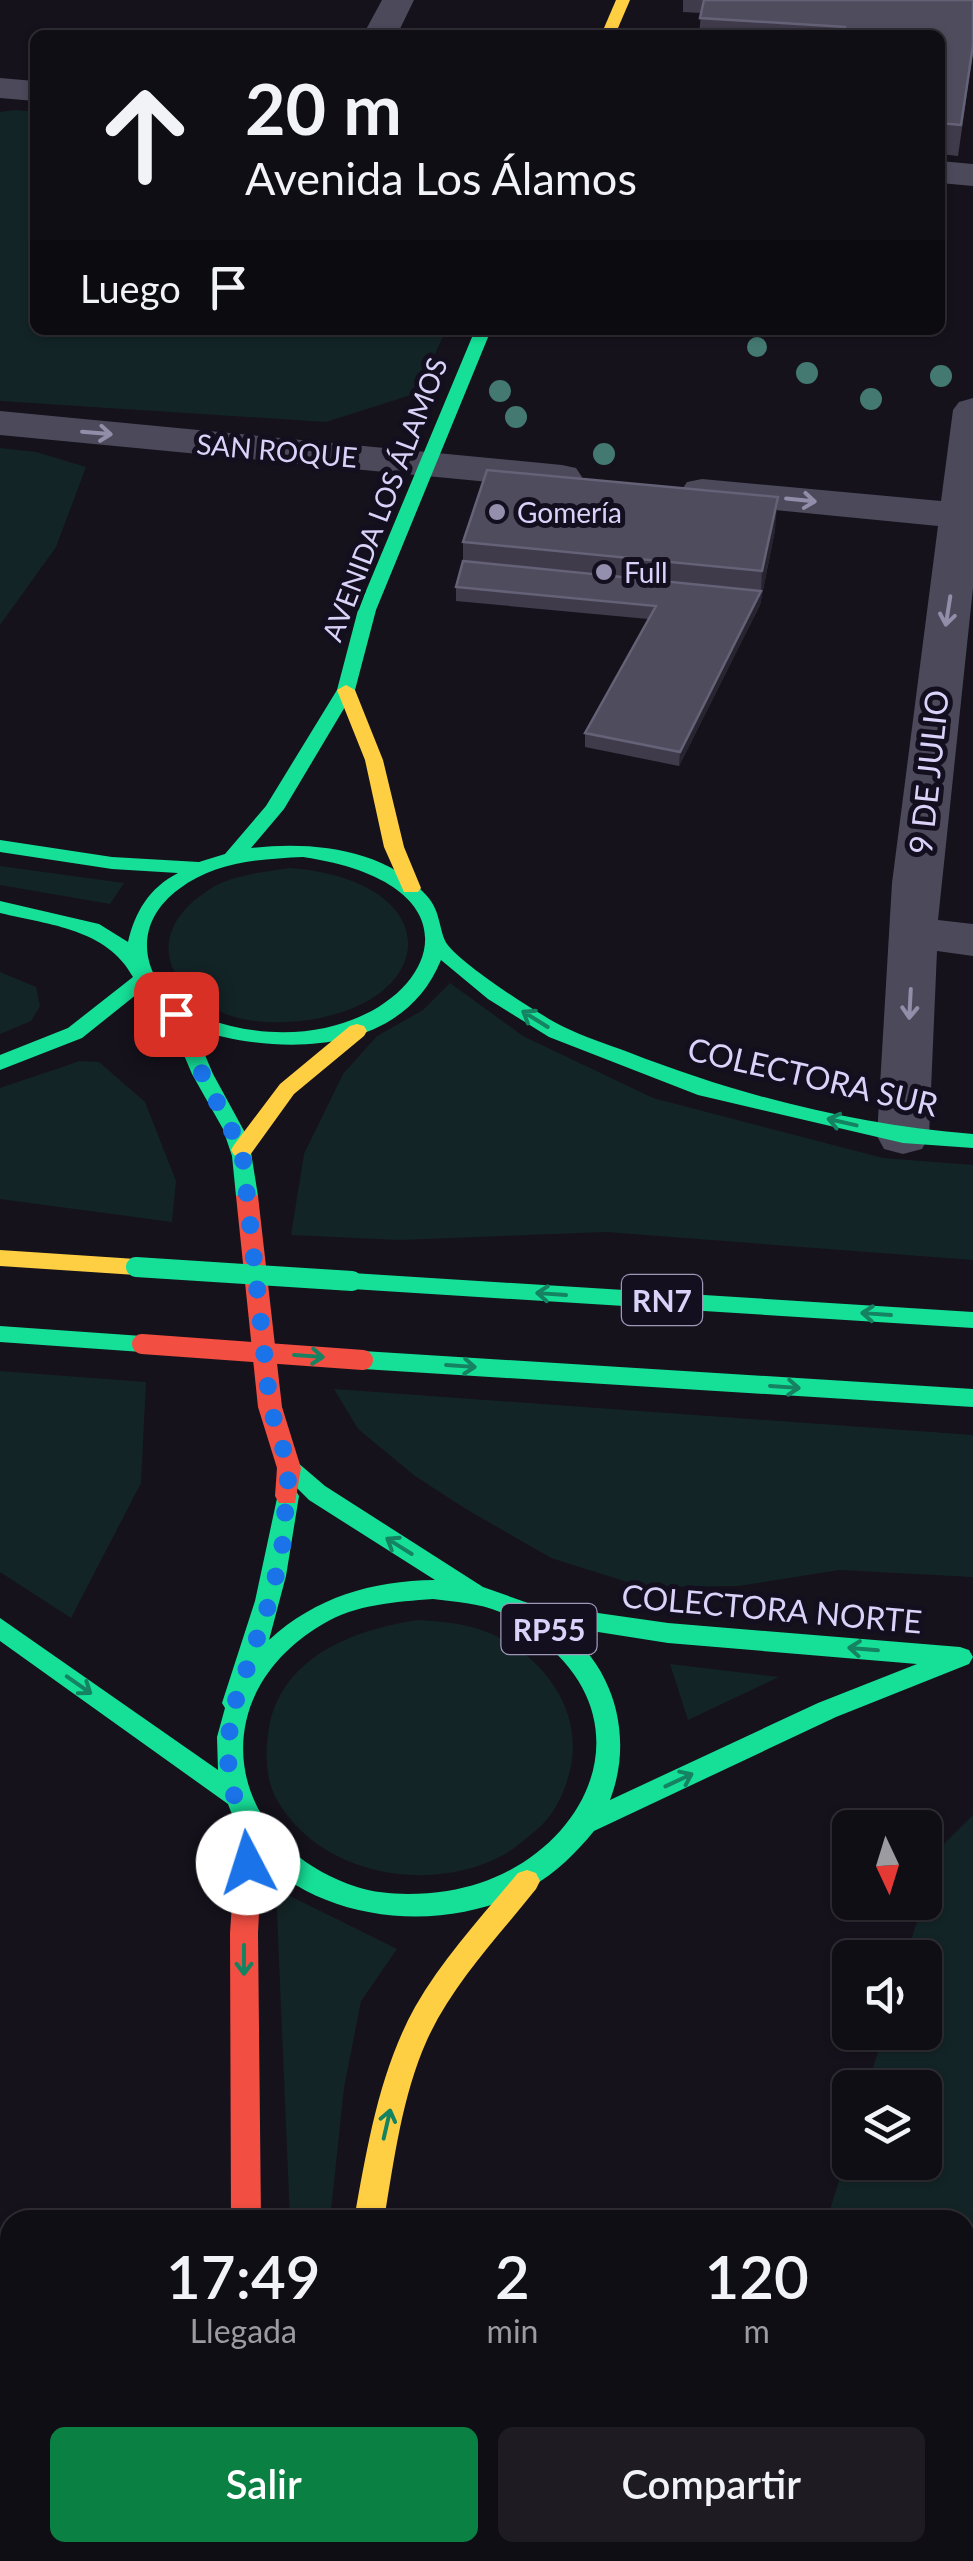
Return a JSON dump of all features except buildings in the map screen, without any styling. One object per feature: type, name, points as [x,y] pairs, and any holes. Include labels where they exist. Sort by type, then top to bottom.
[{"type":"main road","points":[[610,30],[623,0]]},
{"type":"main road","name":"AVENIDA LOS ÁLAMOS","points":[[234,857],[274,809],[346,690],[367,610],[481,335]]},
{"type":"main road","name":"AVENIDA LOS ÁLAMOS","points":[[346,690],[374,760],[394,847],[411,888]]},
{"type":"main road","points":[[0,846],[112,863],[200,868]]},
{"type":"main road","points":[[242,1150],[288,1089],[365,1024],[402,1003],[426,975],[436,945],[430,914],[411,888],[379,866],[338,853],[290,848],[234,857],[200,868],[162,893],[140,924],[139,967],[148,988],[176,1014],[219,1033],[269,1041],[318,1038],[365,1024]]},
{"type":"main road","points":[[0,908],[92,929],[139,967]]},
{"type":"main road","name":"COLECTORA SUR","points":[[436,945],[494,994],[541,1023],[627,1062],[705,1090],[902,1136],[973,1140]]},
{"type":"main road","points":[[0,1063],[75,1033],[139,967]]},
{"type":"main road","points":[[176,1014],[242,1150],[270,1406],[289,1468],[282,1550],[270,1600],[235,1703]]},
{"type":"main road","name":"RN7","points":[[0,1258],[973,1320]]},
{"type":"main road","points":[[0,1334],[973,1398]]},
{"type":"main road","points":[[289,1468],[360,1521],[482,1596]]},
{"type":"main road","name":"RP55","points":[[371,2210],[387,2119],[422,2020],[529,1879],[564,1853],[591,1821],[610,1774],[612,1725],[596,1680],[564,1640],[520,1610],[482,1596],[433,1589],[384,1592],[335,1606],[293,1630],[259,1662],[235,1703],[226,1750],[234,1795],[250,1828],[290,1868],[344,1895],[406,1907],[470,1902],[529,1879]]},
{"type":"main road","name":"COLECTORA NORTE","points":[[520,1610],[668,1633],[966,1656]]},
{"type":"main road","points":[[0,1628],[234,1795]]},
{"type":"main road","name":"COLECTORA NORTE","points":[[591,1821],[827,1710],[966,1656]]},
{"type":"main road","name":"RP55","points":[[246,2210],[244,1933],[250,1828]]},
{"type":"street","points":[[383,30],[398,0]]},
{"type":"street","points":[[0,88],[30,91]]},
{"type":"street","points":[[945,172],[973,175]]},
{"type":"street","name":"9 DE JULIO","points":[[902,1136],[914,933],[940,661],[967,517],[973,410]]},
{"type":"street","name":"SAN ROQUE","points":[[0,424],[598,481]]},
{"type":"street","points":[[656,486],[967,517]]},
{"type":"street","points":[[914,933],[973,940]]},
{"type":"shaded area","points":[[0,112],[30,112],[30,335],[444,335],[417,393],[326,422],[0,401]]},
{"type":"shaded area","points":[[0,448],[36,452],[86,467],[56,547],[0,625]]},
{"type":"shaded area","points":[[0,866],[124,883],[110,904],[0,885]]},
{"type":"shaded area","points":[[290,868],[344,878],[382,897],[403,921],[408,948],[398,974],[374,997],[337,1014],[269,1022],[219,1011],[198,998],[172,967],[171,933],[179,916],[224,882]]},
{"type":"shaded area","points":[[0,972],[36,987],[40,1006],[31,1021],[0,1034]]},
{"type":"shaded area","points":[[450,983],[523,1036],[653,1098],[883,1158],[973,1165],[973,1260],[606,1232],[399,1240],[291,1235],[304,1154],[343,1074],[377,1036],[423,1010]]},
{"type":"shaded area","points":[[80,1061],[99,1062],[145,1102],[176,1181],[172,1222],[0,1199],[0,1088]]},
{"type":"shaded area","points":[[0,1371],[146,1382],[141,1483],[71,1618],[0,1572]]},
{"type":"shaded area","points":[[334,1389],[973,1435],[973,1577],[839,1570],[738,1586],[643,1587],[551,1558],[466,1509],[415,1476],[358,1429]]},
{"type":"shaded area","points":[[418,1620],[487,1632],[529,1657],[559,1695],[569,1717],[573,1741],[563,1793],[548,1818],[509,1852],[476,1867],[445,1874],[380,1871],[320,1846],[296,1826],[277,1800],[269,1776],[268,1734],[275,1708],[302,1667],[344,1640]]},
{"type":"shaded area","points":[[670,1664],[779,1677],[688,1720]]},
{"type":"shaded area","points":[[973,1815],[973,2210],[830,2210],[839,2180],[942,2180],[942,2070],[872,2070],[879,2050],[942,2050],[942,1940],[911,1940],[917,1920],[942,1920],[942,1846]]},
{"type":"shaded area","points":[[276,1889],[397,1949],[361,2001],[344,2088],[331,2210],[290,2210]]},
{"type":"traffic: fast","points":[[233,857],[274,809],[346,690],[367,610],[481,335]]},
{"type":"traffic: fast","points":[[0,846],[112,863],[200,868]]},
{"type":"traffic: fast","points":[[176,1014],[223,1031],[270,1040],[319,1038],[367,1023],[408,996],[428,967],[435,940],[431,918],[419,899],[390,874],[349,858],[303,851],[254,853],[209,865],[171,885],[144,914],[136,963],[145,980],[179,1020],[202,1074],[233,1129],[243,1156],[247,1196]]},
{"type":"traffic: fast","points":[[0,907],[92,929],[135,956]]},
{"type":"traffic: fast","points":[[436,945],[495,994],[556,1032],[705,1090],[903,1136],[973,1141]]},
{"type":"traffic: fast","points":[[0,1063],[75,1033],[144,978]]},
{"type":"traffic: fast","points":[[136,1267],[352,1281]]},
{"type":"traffic: fast","points":[[352,1281],[973,1320]]},
{"type":"traffic: fast","points":[[0,1334],[142,1344]]},
{"type":"traffic: fast","points":[[363,1360],[973,1398]]},
{"type":"traffic: fast","points":[[289,1468],[317,1493],[473,1591]]},
{"type":"traffic: fast","points":[[235,1703],[274,1576],[287,1496]]},
{"type":"traffic: fast","points":[[433,1589],[511,1606],[567,1646],[596,1686],[609,1730],[607,1774],[591,1815],[561,1852],[519,1881],[438,1904],[396,1905],[354,1898],[307,1878],[271,1851],[246,1816],[232,1778],[230,1737],[241,1697],[265,1658],[303,1624],[349,1602],[433,1589]]},
{"type":"traffic: fast","points":[[530,1612],[668,1633],[960,1657]]},
{"type":"traffic: fast","points":[[0,1628],[234,1795]]},
{"type":"traffic: fast","points":[[591,1821],[827,1710],[951,1661]]},
{"type":"traffic: slow","points":[[610,30],[623,0]]},
{"type":"traffic: slow","points":[[346,690],[374,760],[394,847],[411,888]]},
{"type":"traffic: slow","points":[[242,1150],[287,1089],[357,1031]]},
{"type":"traffic: slow","points":[[0,1258],[136,1267]]},
{"type":"traffic: slow","points":[[371,2210],[389,2116],[413,2040],[447,1982],[527,1881]]},
{"type":"traffic: jam","points":[[247,1196],[270,1407],[289,1468],[287,1496]]},
{"type":"traffic: jam","points":[[142,1344],[363,1360]]},
{"type":"traffic: jam","points":[[246,2210],[244,1933],[250,1828]]},
{"type":"place","name":"Gomería","points":[[497,512]]},
{"type":"place","name":"Full","points":[[604,572]]},
{"type":"route","points":[[176,1014],[242,1150],[270,1406],[289,1468],[282,1550],[270,1600],[235,1703],[226,1750],[234,1795],[250,1828],[248,1863]]}]
